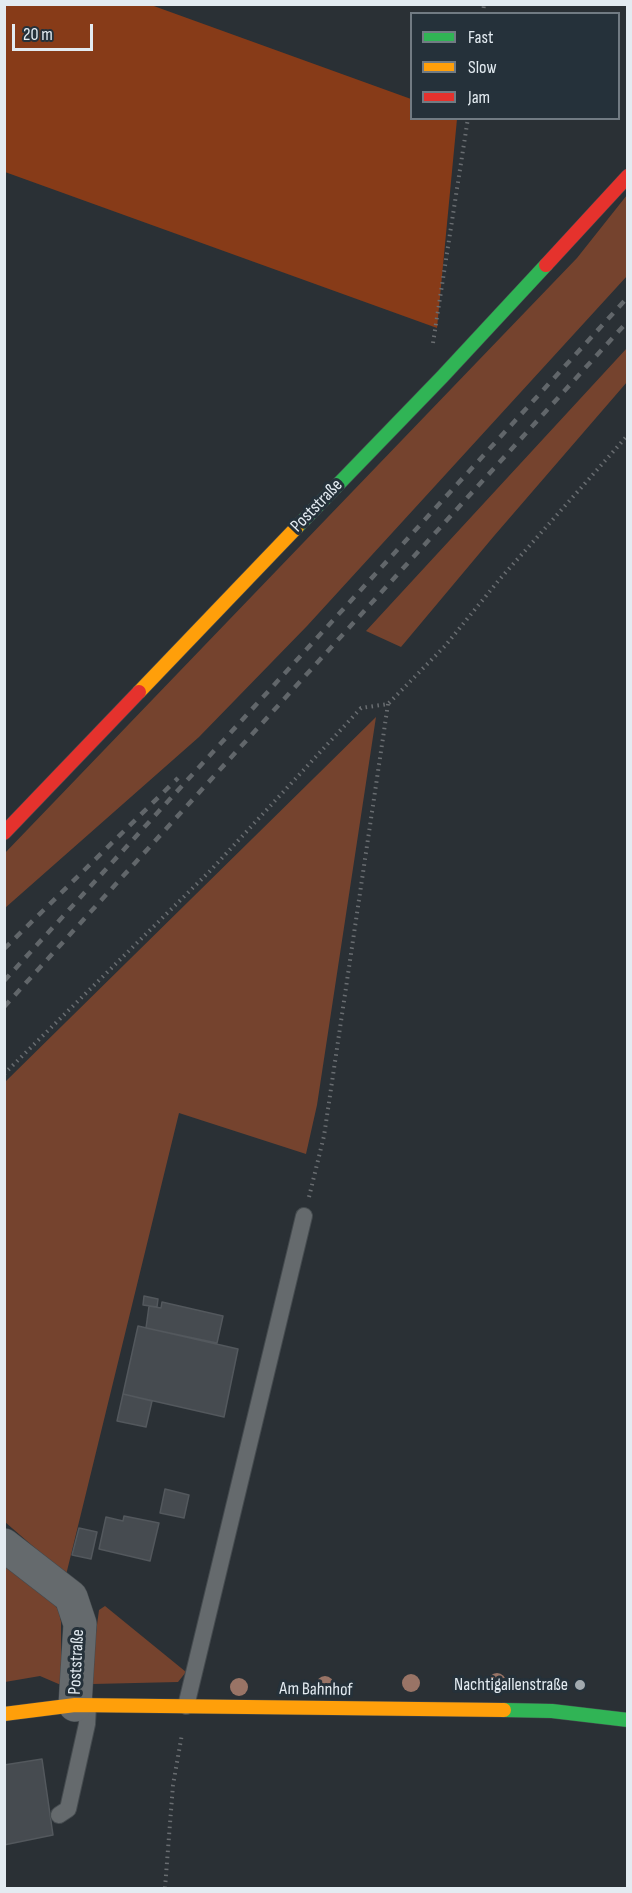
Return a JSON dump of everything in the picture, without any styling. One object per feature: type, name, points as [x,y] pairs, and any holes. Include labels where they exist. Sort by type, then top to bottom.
[{"type":"street","name":"Poststraße","points":[[4,833],[231,594],[442,377],[627,176]]},
{"type":"street","name":"Poststraße","points":[[4,1545],[71,1597],[80,1624],[82,1705]]},
{"type":"street","name":"Am Bahnhof","points":[[4,1713],[82,1705],[552,1711],[627,1720]]},
{"type":"lane","points":[[186,1707],[304,1216]]},
{"type":"lane","points":[[59,1815],[68,1809],[87,1724],[82,1705]]},
{"type":"path","points":[[442,377],[432,347],[468,120]]},
{"type":"path","points":[[304,1216],[324,1136],[388,704],[445,646],[499,580],[627,435]]},
{"type":"path","points":[[4,1074],[210,871],[361,708],[388,704]]},
{"type":"path","points":[[165,1888],[173,1785],[186,1707]]},
{"type":"shaded area","points":[[4,5],[151,5],[410,99],[410,120],[457,120],[437,328],[5,172]]},
{"type":"shaded area","points":[[627,195],[627,276],[307,626],[199,737],[5,908],[4,854],[577,258]]},
{"type":"shaded area","points":[[627,348],[627,382],[401,647],[366,631]]},
{"type":"shaded area","points":[[376,717],[317,1105],[306,1154],[179,1113],[66,1575],[5,1522],[5,1082]]},
{"type":"shaded area","points":[[4,1563],[52,1600],[59,1611],[61,1685],[40,1676],[5,1682]]},
{"type":"shaded area","points":[[105,1606],[186,1672],[178,1682],[93,1684],[91,1681],[93,1655],[99,1610]]},
{"type":"building","points":[[144,1296],[158,1299],[157,1307],[143,1305]]},
{"type":"building","points":[[162,1302],[223,1316],[217,1343],[146,1328],[149,1306],[161,1308]]},
{"type":"building","points":[[138,1326],[238,1349],[224,1417],[123,1394]]},
{"type":"building","points":[[123,1394],[152,1401],[146,1427],[117,1421]]},
{"type":"building","points":[[165,1489],[189,1495],[184,1518],[160,1513]]},
{"type":"building","points":[[124,1516],[159,1523],[150,1561],[99,1549],[106,1517],[123,1521]]},
{"type":"building","points":[[79,1528],[97,1532],[91,1559],[72,1555]]},
{"type":"building","points":[[42,1759],[53,1835],[4,1845],[4,1765]]},
{"type":"railway","points":[[4,981],[628,297]]},
{"type":"railway","points":[[4,1007],[628,321]]},
{"type":"railway","points":[[4,949],[178,778]]},
{"type":"traffic: fast","points":[[297,527],[546,265]]},
{"type":"traffic: fast","points":[[504,1710],[552,1711],[628,1720]]},
{"type":"traffic: slow","points":[[139,692],[297,527]]},
{"type":"traffic: slow","points":[[4,1714],[75,1705],[504,1710]]},
{"type":"traffic: jam","points":[[546,265],[628,176]]},
{"type":"traffic: jam","points":[[4,833],[139,692]]},
{"type":"place","name":"Nachtigallenstraße","points":[[580,1685]]}]
